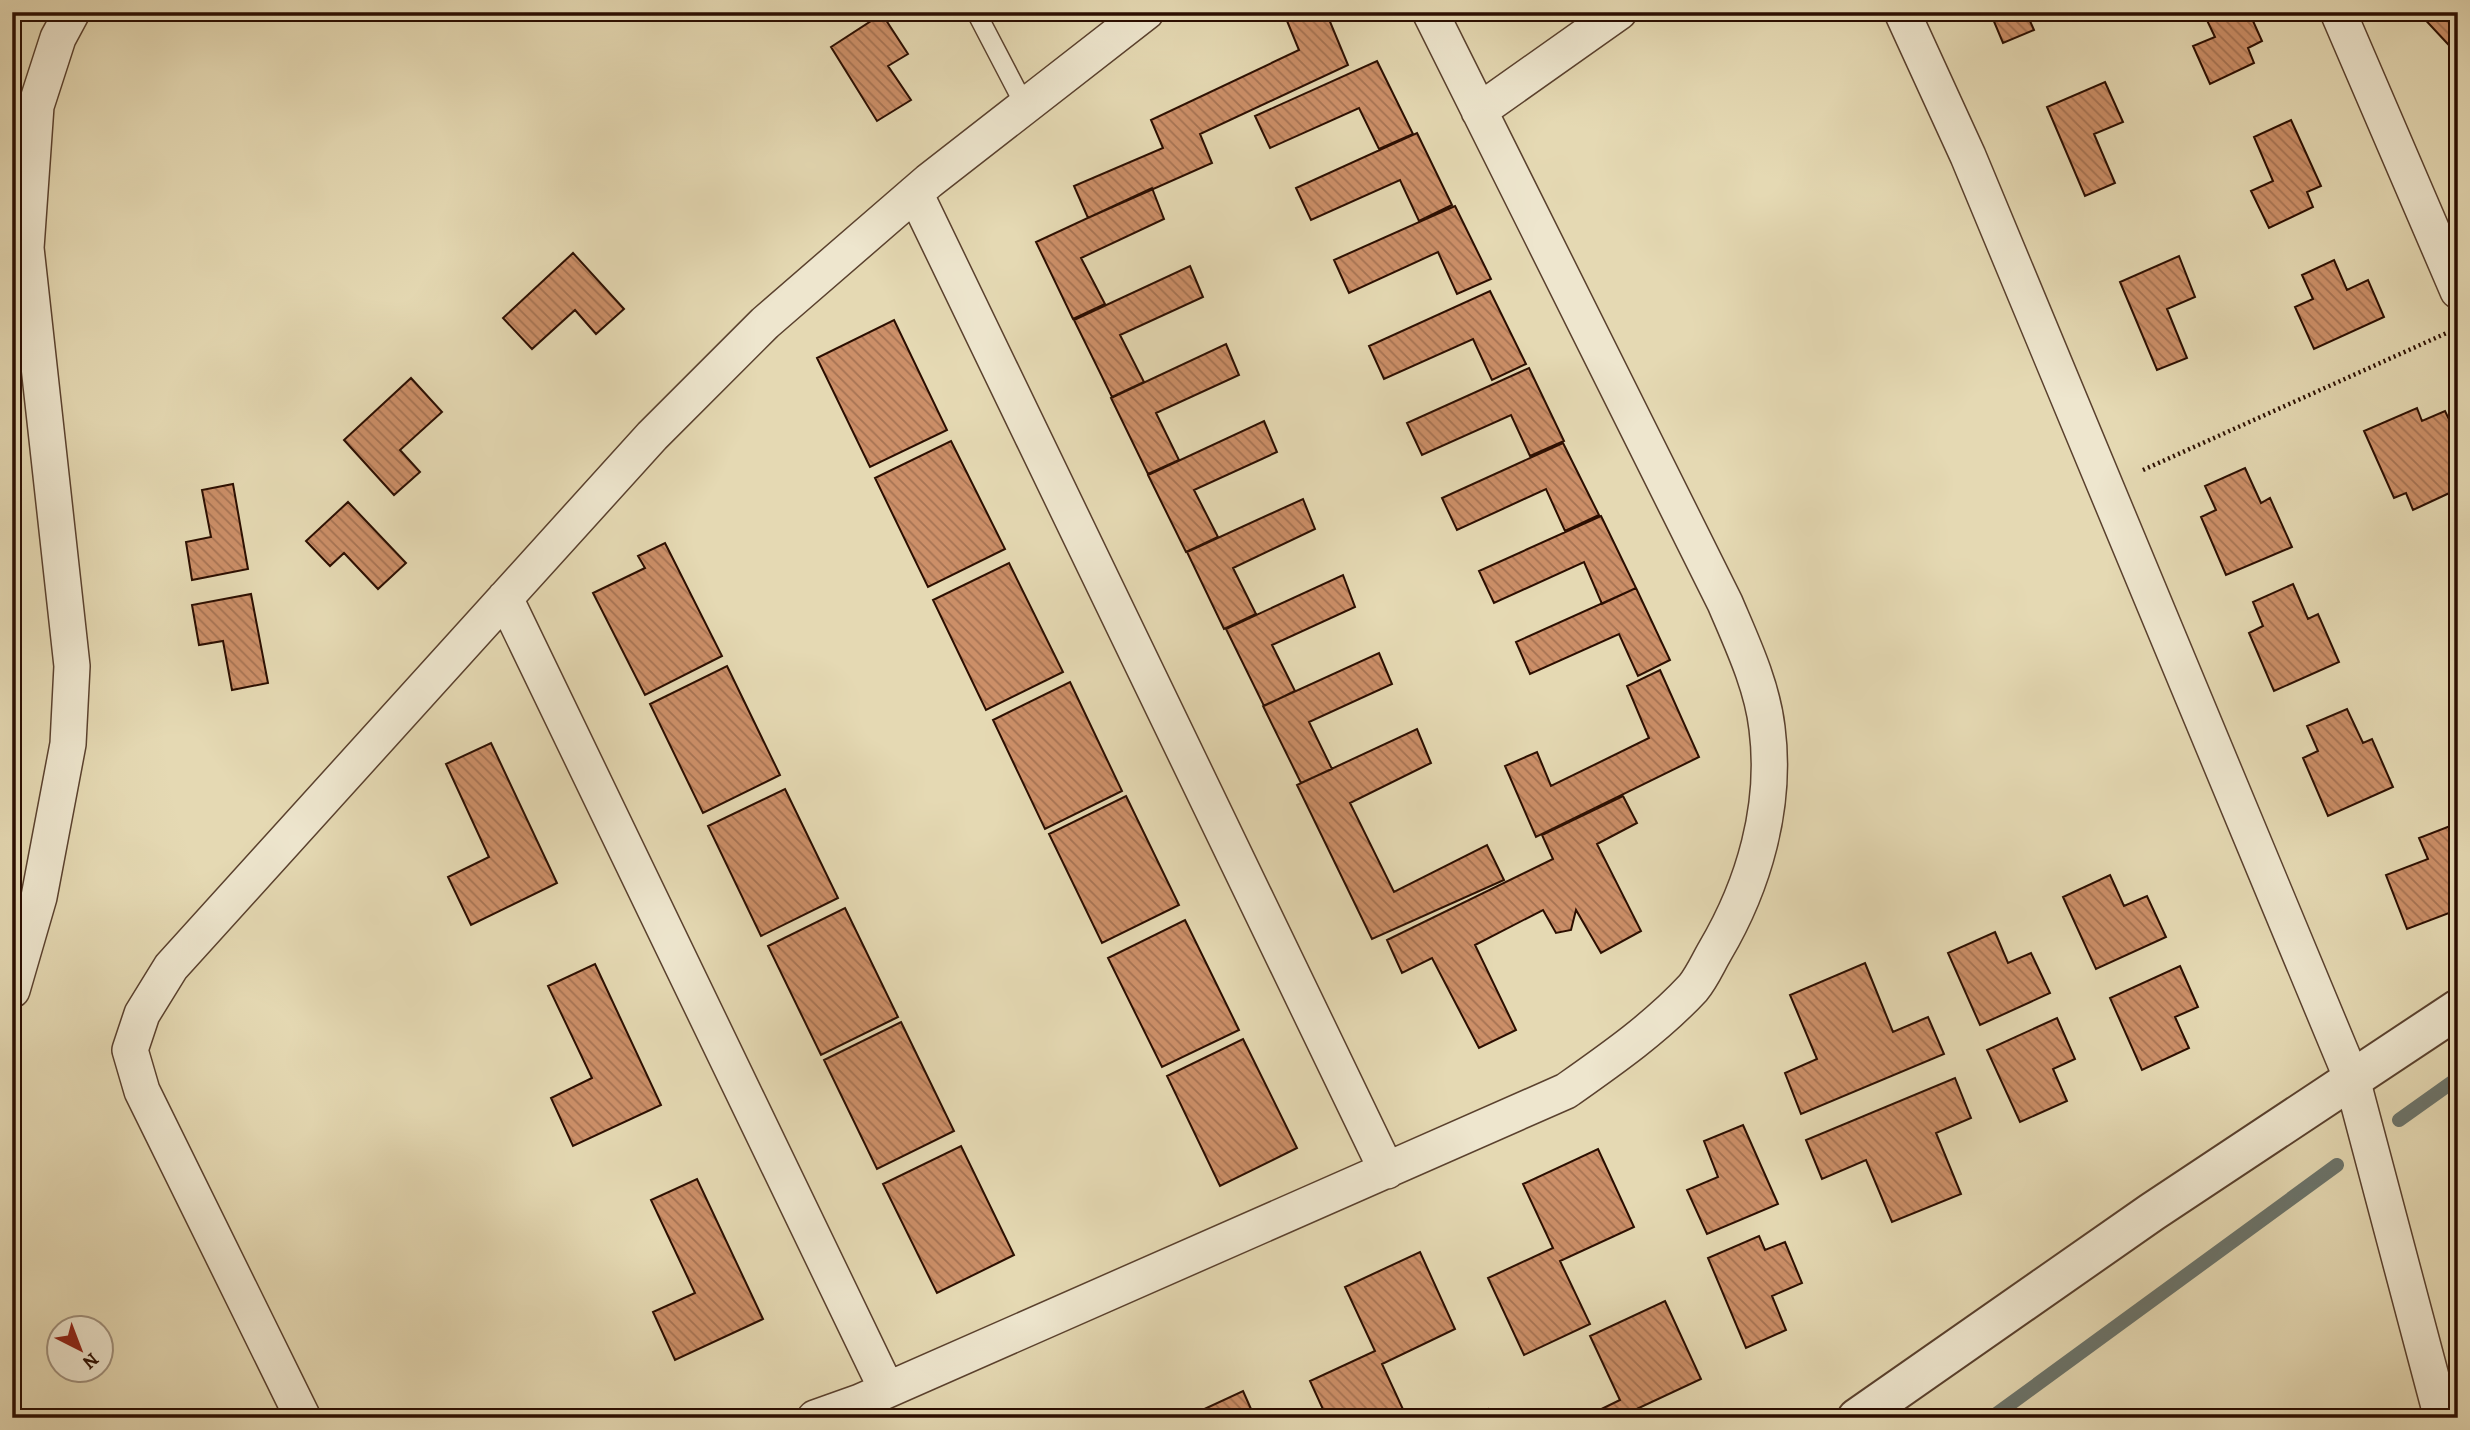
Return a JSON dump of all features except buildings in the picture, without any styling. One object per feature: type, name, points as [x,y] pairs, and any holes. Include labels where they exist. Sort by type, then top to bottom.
[{"type":"street","points":[[12,990],[39,897],[56,820],[68,744],[72,666],[26,248],[36,106],[58,38],[72,12]]},
{"type":"street","points":[[303,1418],[142,1091],[131,1050],[142,1014],[171,967],[652,436],[765,323],[915,193],[1146,12]]},
{"type":"street","points":[[815,1418],[887,1390],[1566,1091],[1633,1043],[1694,986],[1733,920],[1757,855],[1769,793],[1767,728],[1752,668],[1725,603],[1430,12]]},
{"type":"street","points":[[1479,111],[1619,12]]},
{"type":"street","points":[[1902,12],[1968,156],[2351,1079],[2442,1418]]},
{"type":"street","points":[[2338,12],[2458,291]]},
{"type":"street","points":[[915,193],[1387,1171]]},
{"type":"street","points":[[12,211],[26,248]]},
{"type":"street","points":[[505,598],[887,1390]]},
{"type":"street","points":[[1857,1418],[2152,1212],[2458,1009]]},
{"type":"lane","points":[[975,12],[1025,106]]},
{"type":"path","points":[[2106,487],[2458,328]]},
{"type":"waterway","points":[[2399,1120],[2458,1078]]},
{"type":"waterway","points":[[1991,1418],[2337,1165]]}]
